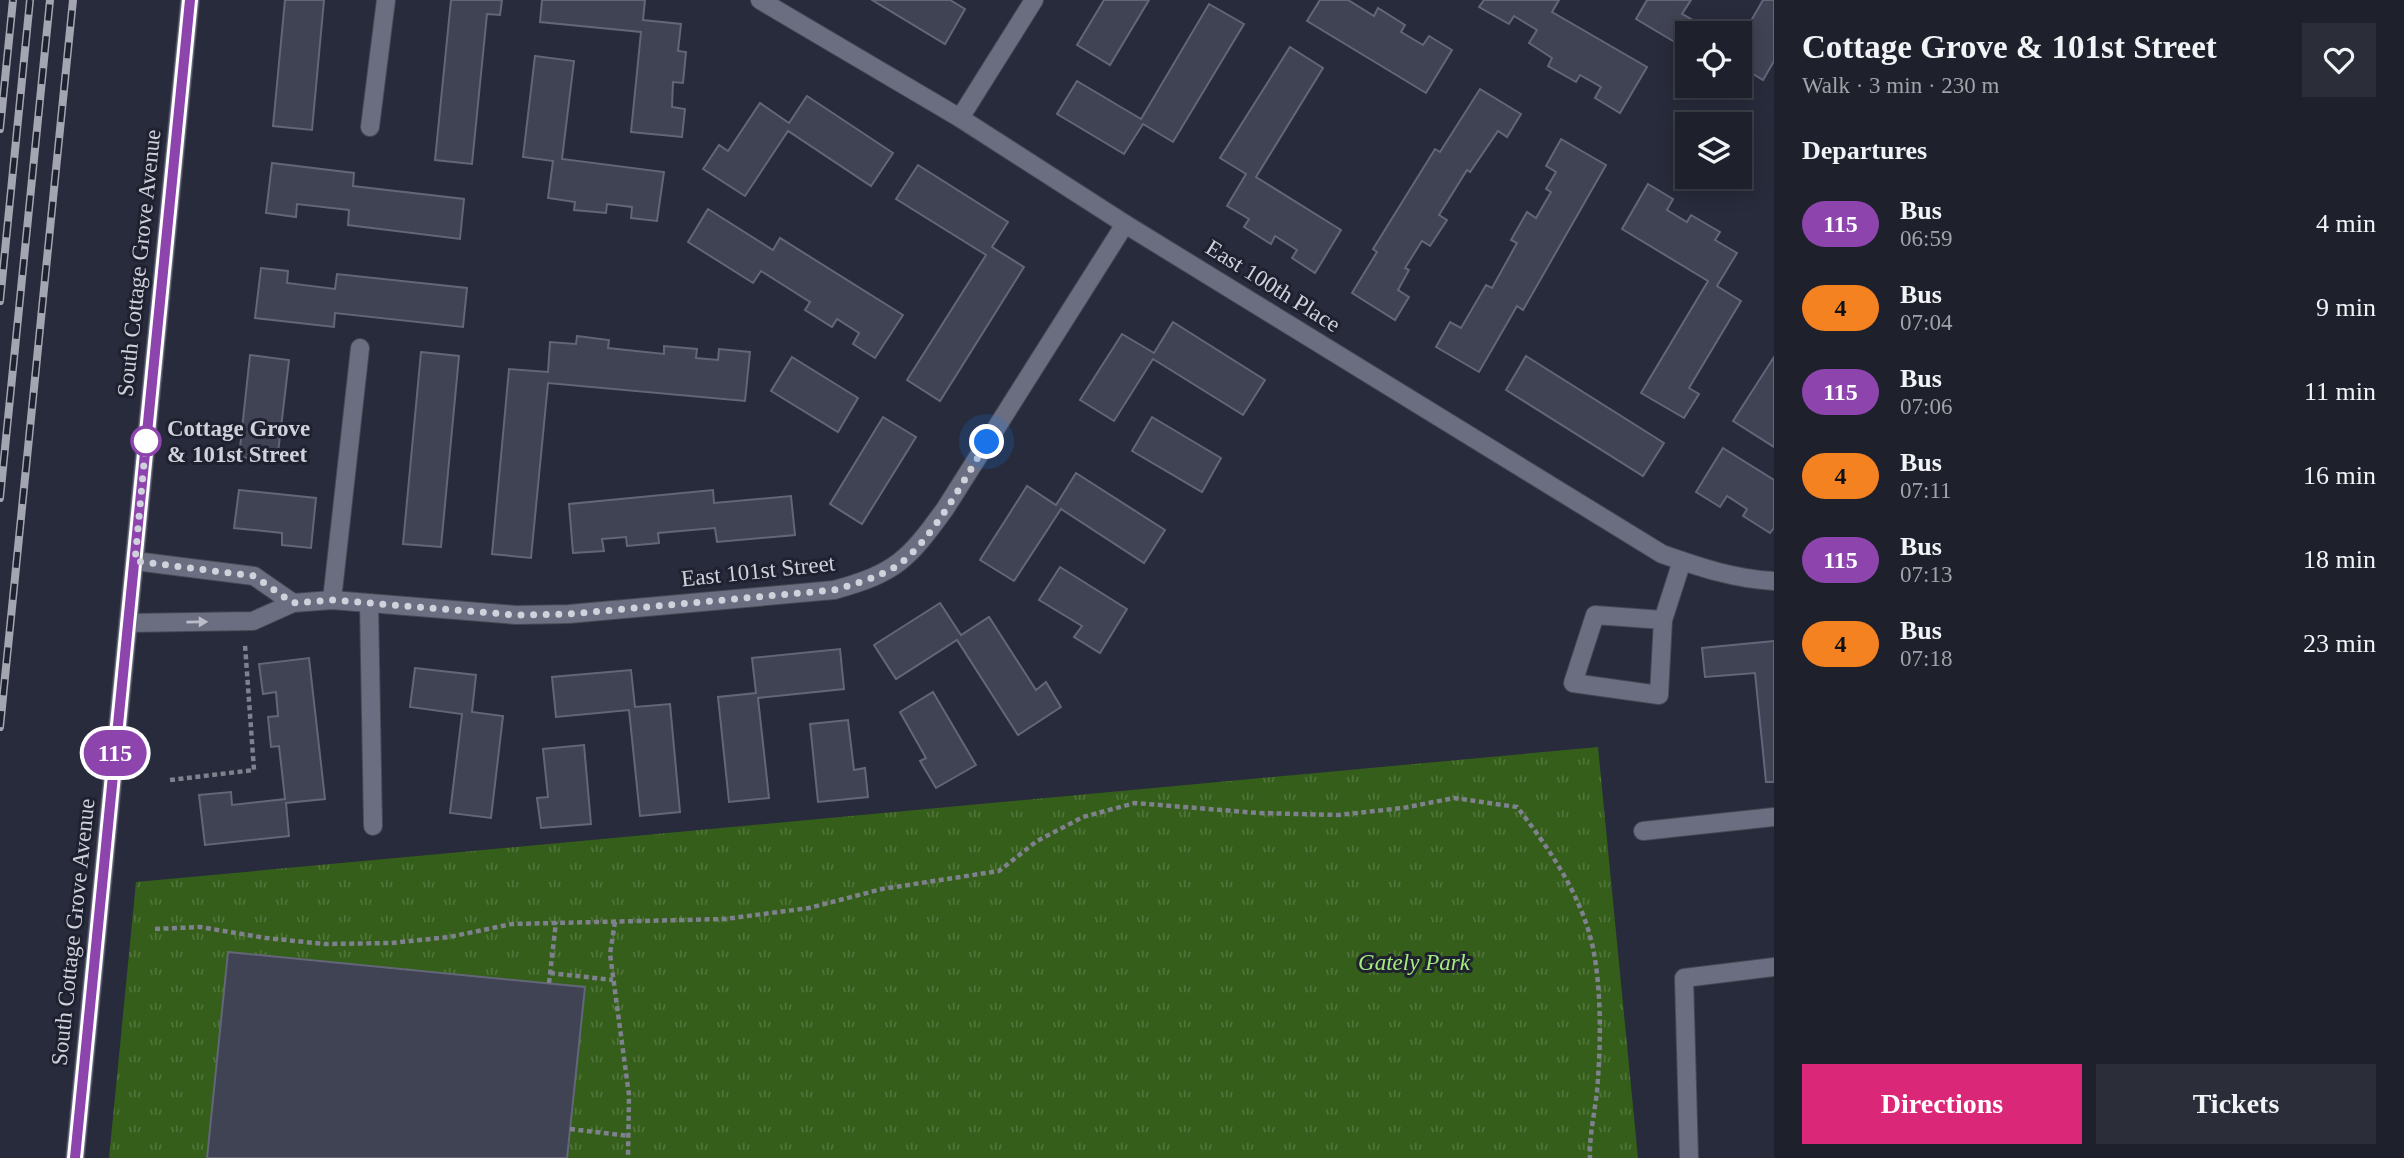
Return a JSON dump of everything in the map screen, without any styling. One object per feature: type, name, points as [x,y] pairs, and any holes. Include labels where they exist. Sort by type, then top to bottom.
[{"type":"street","name":"South Cottage Grove Avenue","points":[[75,1158],[190,0]]},
{"type":"street","points":[[370,127],[386,0]]},
{"type":"street","name":"East 100th Place","points":[[760,0],[960,118],[1125,224],[1661,554],[1744,579],[1774,581]]},
{"type":"street","points":[[960,118],[1034,0]]},
{"type":"street","name":"East 101st Street","points":[[128,622],[253,621],[293,603],[332,600],[516,615],[569,614],[834,590],[863,582],[896,566],[916,548],[945,509],[1125,224]]},
{"type":"street","points":[[332,600],[360,348]]},
{"type":"street","points":[[135,561],[254,576],[293,603]]},
{"type":"street","points":[[1663,620],[1595,615],[1573,683],[1659,695],[1663,620],[1682,561]]},
{"type":"street","points":[[369,603],[373,826]]},
{"type":"street","points":[[1643,831],[1774,817]]},
{"type":"street","points":[[1689,1158],[1684,978],[1774,967]]},
{"type":"path","points":[[170,780],[254,771],[245,645]]},
{"type":"path","points":[[155,929],[200,927],[325,944],[391,943],[449,937],[512,924],[725,919],[809,908],[882,889],[999,871],[1037,841],[1083,817],[1135,803],[1258,813],[1338,815],[1403,808],[1454,798],[1517,807],[1548,846],[1577,903],[1593,948],[1598,1009],[1598,1078],[1589,1143],[1590,1158]]},
{"type":"path","points":[[548,984],[556,922]]},
{"type":"path","points":[[615,922],[610,954],[629,1095],[628,1158]]},
{"type":"path","points":[[550,973],[613,980]]},
{"type":"path","points":[[570,1129],[629,1136]]},
{"type":"green space","name":"Gately Park","points":[[1598,747],[1638,1158],[109,1158],[136,882]]},
{"type":"building","points":[[285,0],[324,0],[312,130],[273,126]]},
{"type":"building","points":[[451,0],[502,0],[500,15],[487,14],[472,164],[435,160]]},
{"type":"building","points":[[542,0],[645,0],[643,20],[681,24],[678,51],[686,52],[683,83],[673,82],[672,107],[685,109],[682,137],[631,132],[641,32],[540,22]]},
{"type":"building","points":[[872,0],[950,0],[965,9],[945,44]]},
{"type":"building","points":[[1104,0],[1149,0],[1110,65],[1077,45]]},
{"type":"building","points":[[1320,0],[1348,0],[1374,16],[1378,8],[1405,25],[1401,32],[1423,45],[1429,36],[1452,50],[1426,93],[1307,21]]},
{"type":"building","points":[[1484,0],[1559,0],[1552,12],[1647,67],[1620,113],[1595,98],[1601,87],[1580,75],[1576,82],[1548,66],[1552,58],[1529,43],[1537,30],[1514,16],[1509,24],[1479,7]]},
{"type":"building","points":[[1647,0],[1691,0],[1682,14],[1693,20],[1675,21],[1675,42],[1636,19]]},
{"type":"building","points":[[1763,0],[1774,0],[1774,61],[1763,80],[1752,73],[1751,21]]},
{"type":"building","points":[[1209,4],[1244,24],[1173,142],[1143,124],[1124,154],[1057,114],[1077,81],[1141,119]]},
{"type":"building","points":[[1290,47],[1323,68],[1256,177],[1341,230],[1315,273],[1292,258],[1297,250],[1275,236],[1271,244],[1244,227],[1249,219],[1227,206],[1246,174],[1220,158]]},
{"type":"building","points":[[535,56],[574,61],[562,159],[664,172],[657,221],[631,218],[632,207],[607,204],[606,213],[574,210],[575,202],[548,198],[553,161],[523,157]]},
{"type":"building","points":[[1480,89],[1521,114],[1507,137],[1498,131],[1470,172],[1467,170],[1439,215],[1447,220],[1430,246],[1422,241],[1405,268],[1409,270],[1398,290],[1409,297],[1395,320],[1352,293],[1377,252],[1373,249],[1435,149],[1440,152]]},
{"type":"building","points":[[807,96],[893,153],[871,186],[788,131],[745,196],[703,169],[719,145],[728,151],[760,103],[789,123]]},
{"type":"building","points":[[1561,139],[1606,165],[1523,310],[1517,306],[1479,372],[1436,347],[1450,322],[1461,328],[1486,285],[1492,288],[1517,243],[1511,240],[1527,212],[1536,218],[1551,192],[1546,189],[1556,172],[1546,166]]},
{"type":"building","points":[[272,163],[354,173],[353,186],[464,199],[460,239],[348,225],[349,210],[297,204],[296,217],[266,213]]},
{"type":"building","points":[[918,165],[1008,222],[992,247],[1024,267],[940,401],[907,380],[986,255],[896,199]]},
{"type":"building","points":[[1648,184],[1673,199],[1667,210],[1687,222],[1691,215],[1720,232],[1715,240],[1737,253],[1717,286],[1741,301],[1689,388],[1699,394],[1684,418],[1641,393],[1708,281],[1622,229]]},
{"type":"building","points":[[708,209],[773,250],[780,238],[903,315],[875,358],[853,344],[859,333],[837,319],[832,327],[805,310],[810,302],[761,271],[753,283],[688,242]]},
{"type":"building","points":[[261,268],[288,271],[287,283],[335,289],[337,274],[467,288],[463,327],[335,313],[334,327],[255,318]]},
{"type":"building","points":[[1173,322],[1265,380],[1243,415],[1153,359],[1114,421],[1080,400],[1122,334],[1154,353]]},
{"type":"building","points":[[577,336],[609,340],[608,348],[664,354],[664,346],[697,349],[696,358],[718,360],[719,349],[750,352],[745,401],[548,383],[531,558],[492,554],[509,369],[548,372],[550,342],[576,344]]},
{"type":"building","points":[[421,352],[459,356],[441,547],[403,544]]},
{"type":"building","points":[[250,355],[289,360],[277,461],[239,457]]},
{"type":"building","points":[[1526,356],[1664,443],[1643,476],[1506,390]]},
{"type":"building","points":[[792,357],[858,398],[838,432],[771,391]]},
{"type":"building","points":[[1774,357],[1774,447],[1733,421]]},
{"type":"building","points":[[883,417],[916,437],[862,524],[830,504]]},
{"type":"building","points":[[1152,417],[1221,458],[1202,492],[1132,451]]},
{"type":"building","points":[[1723,448],[1774,480],[1774,528],[1770,533],[1743,516],[1747,509],[1727,496],[1720,507],[1696,492]]},
{"type":"building","points":[[1076,473],[1165,530],[1144,563],[1061,509],[1014,581],[980,560],[1027,486],[1056,505]]},
{"type":"building","points":[[239,490],[316,498],[311,548],[282,545],[282,533],[234,528]]},
{"type":"building","points":[[713,490],[714,503],[791,496],[795,535],[717,542],[715,528],[658,533],[659,543],[627,546],[626,537],[602,539],[604,551],[573,553],[569,504]]},
{"type":"building","points":[[1060,567],[1127,609],[1100,653],[1074,637],[1082,626],[1039,600]]},
{"type":"building","points":[[940,603],[961,635],[989,617],[1036,690],[1046,682],[1061,707],[1018,735],[957,640],[896,679],[874,645]]},
{"type":"building","points":[[1774,641],[1774,782],[1766,782],[1755,673],[1705,677],[1702,648]]},
{"type":"building","points":[[840,649],[844,689],[758,698],[769,798],[729,802],[718,697],[756,693],[752,658]]},
{"type":"building","points":[[309,658],[325,799],[286,803],[289,836],[205,845],[199,795],[231,792],[232,805],[285,799],[279,746],[271,747],[268,717],[278,716],[276,692],[263,694],[259,664]]},
{"type":"building","points":[[415,668],[476,675],[472,712],[503,716],[491,818],[450,813],[462,714],[410,707]]},
{"type":"building","points":[[631,670],[635,707],[670,704],[680,812],[640,816],[629,710],[556,717],[552,677]]},
{"type":"building","points":[[933,692],[976,765],[936,788],[920,761],[926,758],[900,712]]},
{"type":"building","points":[[848,720],[854,770],[865,768],[868,797],[818,802],[810,724]]},
{"type":"building","points":[[584,745],[591,824],[541,828],[537,798],[548,797],[543,749]]},
{"type":"building","points":[[228,952],[585,987],[567,1158],[207,1158]]},
{"type":"railway","points":[[0,129],[13,0]]},
{"type":"railway","points":[[0,301],[30,0]]},
{"type":"railway","points":[[0,498],[50,0]]},
{"type":"railway","points":[[0,727],[73,0]]},
{"type":"bus line","name":"115","points":[[75,1158],[190,0]]},
{"type":"place","name":"Cottage Grove & 101st Street","points":[[146,441]]},
{"type":"route","points":[[146,441],[135,561],[254,576],[293,603],[332,600],[516,615],[569,614],[834,590],[863,582],[896,566],[916,548],[945,509],[987,442]]}]
